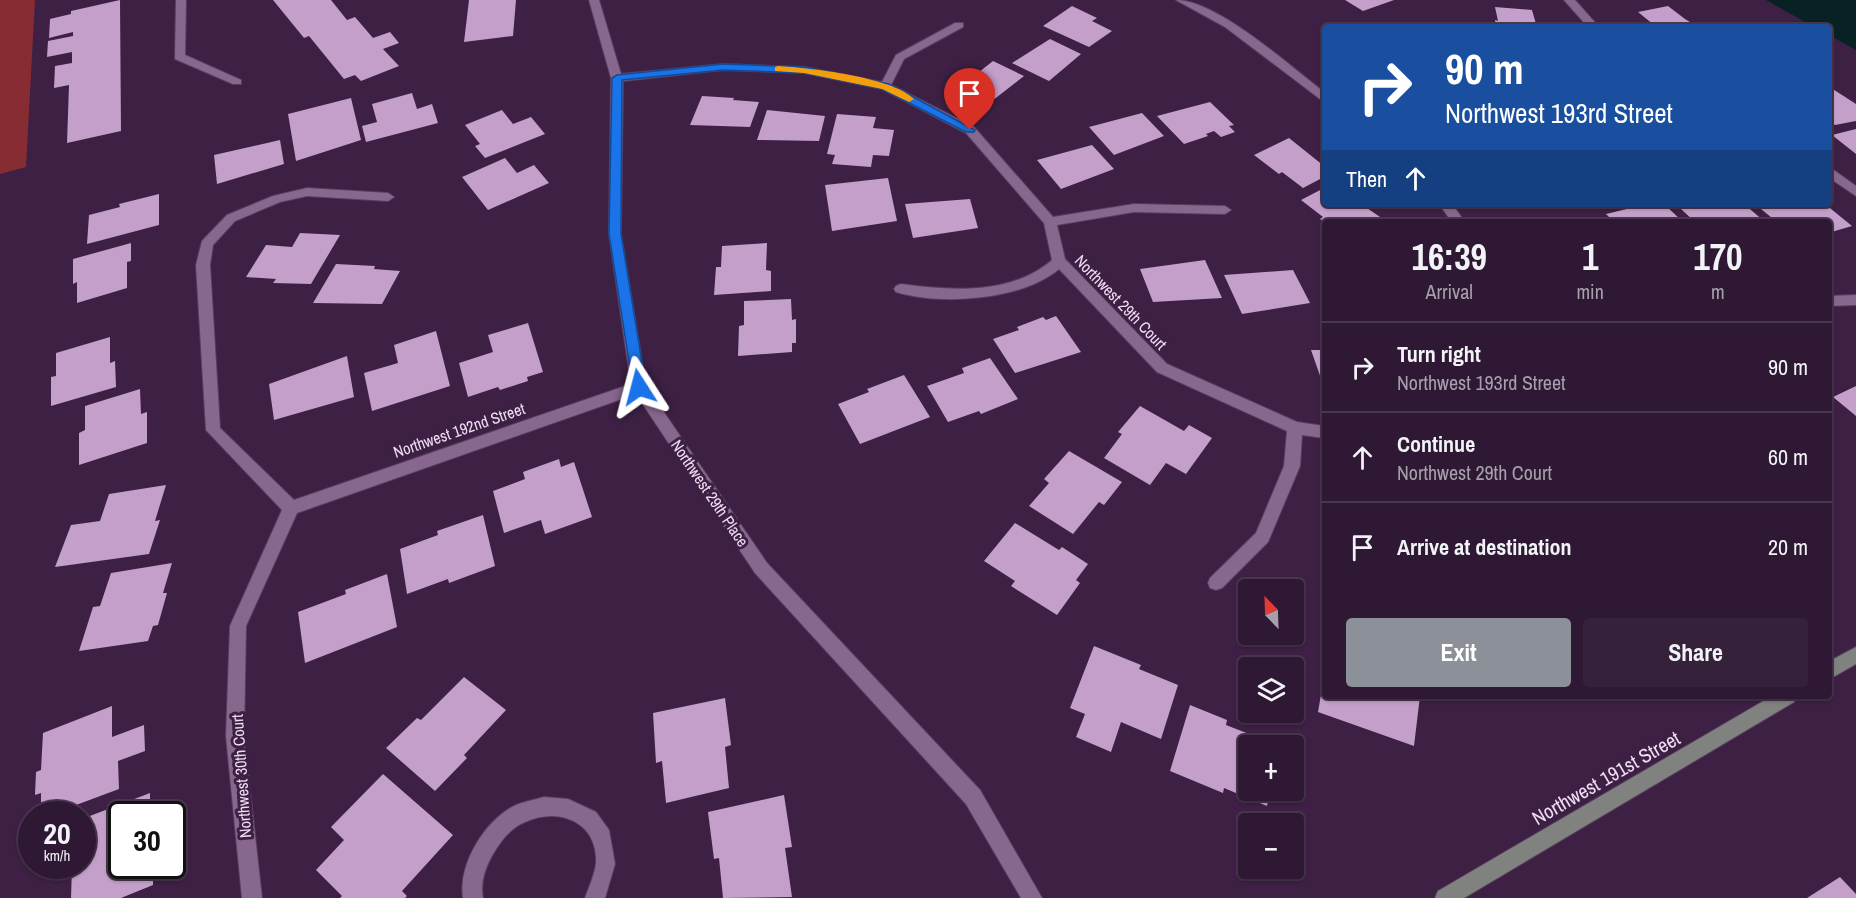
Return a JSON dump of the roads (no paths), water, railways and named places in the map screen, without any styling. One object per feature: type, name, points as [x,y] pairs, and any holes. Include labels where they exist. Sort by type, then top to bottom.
[{"type":"street","points":[[181,0],[180,57],[237,82]]},
{"type":"street","name":"Northwest 29th Place","points":[[594,0],[617,78],[615,234],[639,387],[761,568],[973,797],[1032,898]]},
{"type":"street","points":[[1181,0],[1229,25],[1322,95]]},
{"type":"street","points":[[1569,0],[1591,24]]},
{"type":"street","points":[[885,86],[900,57],[959,25]]},
{"type":"street","name":"Northwest 29th Court","points":[[617,78],[723,67],[804,70],[885,86],[970,130],[1050,222],[1059,261],[1162,368],[1295,428],[1322,432]]},
{"type":"street","points":[[1832,173],[1856,192]]},
{"type":"street","points":[[291,508],[213,430],[203,265],[207,244],[231,218],[277,199],[307,192],[388,197]]},
{"type":"street","points":[[1447,207],[1457,219]]},
{"type":"street","points":[[1050,222],[1134,208],[1225,210]]},
{"type":"street","points":[[901,288],[942,295],[990,292],[1043,275],[1059,261]]},
{"type":"street","points":[[1832,301],[1856,300]]},
{"type":"street","name":"Northwest 192nd Street","points":[[291,508],[639,387]]},
{"type":"street","points":[[1216,583],[1262,537],[1292,466],[1295,428]]},
{"type":"street","name":"Northwest 30th Court","points":[[252,898],[235,736],[238,626],[291,508]]},
{"type":"street","points":[[1832,670],[1856,655]]},
{"type":"street","name":"Northwest 191st Street","points":[[1445,898],[1783,699]]},
{"type":"street","points":[[473,898],[475,871],[483,849],[498,830],[516,815],[538,807],[559,805],[578,809],[594,821],[603,838],[606,860],[602,883],[595,898]]}]
